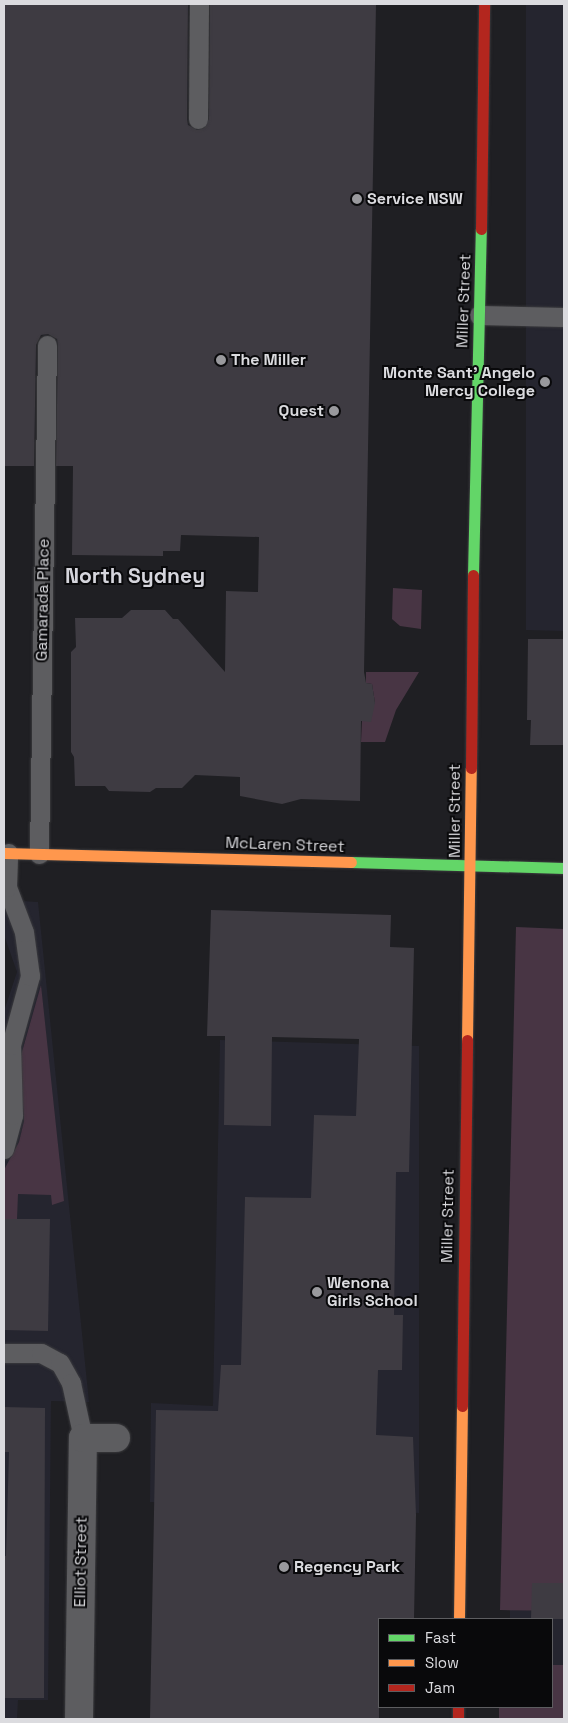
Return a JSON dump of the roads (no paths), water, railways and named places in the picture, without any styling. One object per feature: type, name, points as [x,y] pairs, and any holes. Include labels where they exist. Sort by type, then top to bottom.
[{"type":"main road","name":"Miller Street","points":[[459,1618],[484,132],[484,4]]},
{"type":"main road","name":"McLaren Street","points":[[6,853],[564,868]]},
{"type":"street","points":[[83,1438],[116,1438]]},
{"type":"street","name":"Elliot Street","points":[[79,1719],[83,1438]]},
{"type":"lane","points":[[198,119],[199,4]]},
{"type":"lane","points":[[480,315],[564,318]]},
{"type":"lane","name":"Gamarada Place","points":[[39,854],[47,346]]},
{"type":"lane","points":[[4,1149],[13,1116],[12,1045],[30,976],[24,932],[7,887],[6,853]]},
{"type":"lane","points":[[4,1353],[41,1352],[60,1363],[71,1383],[83,1438]]},
{"type":"place","name":"Service NSW","points":[[357,199]]},
{"type":"place","name":"The Miller","points":[[221,360]]},
{"type":"place","name":"Monte Sant' Angelo Mercy College","points":[[545,382]]},
{"type":"place","name":"Quest","points":[[334,411]]},
{"type":"place","name":"Wenona Girls School","points":[[317,1292]]},
{"type":"place","name":"Regency Park","points":[[284,1567]]},
{"type":"district","name":"North Sydney","points":[[135,576]]}]
